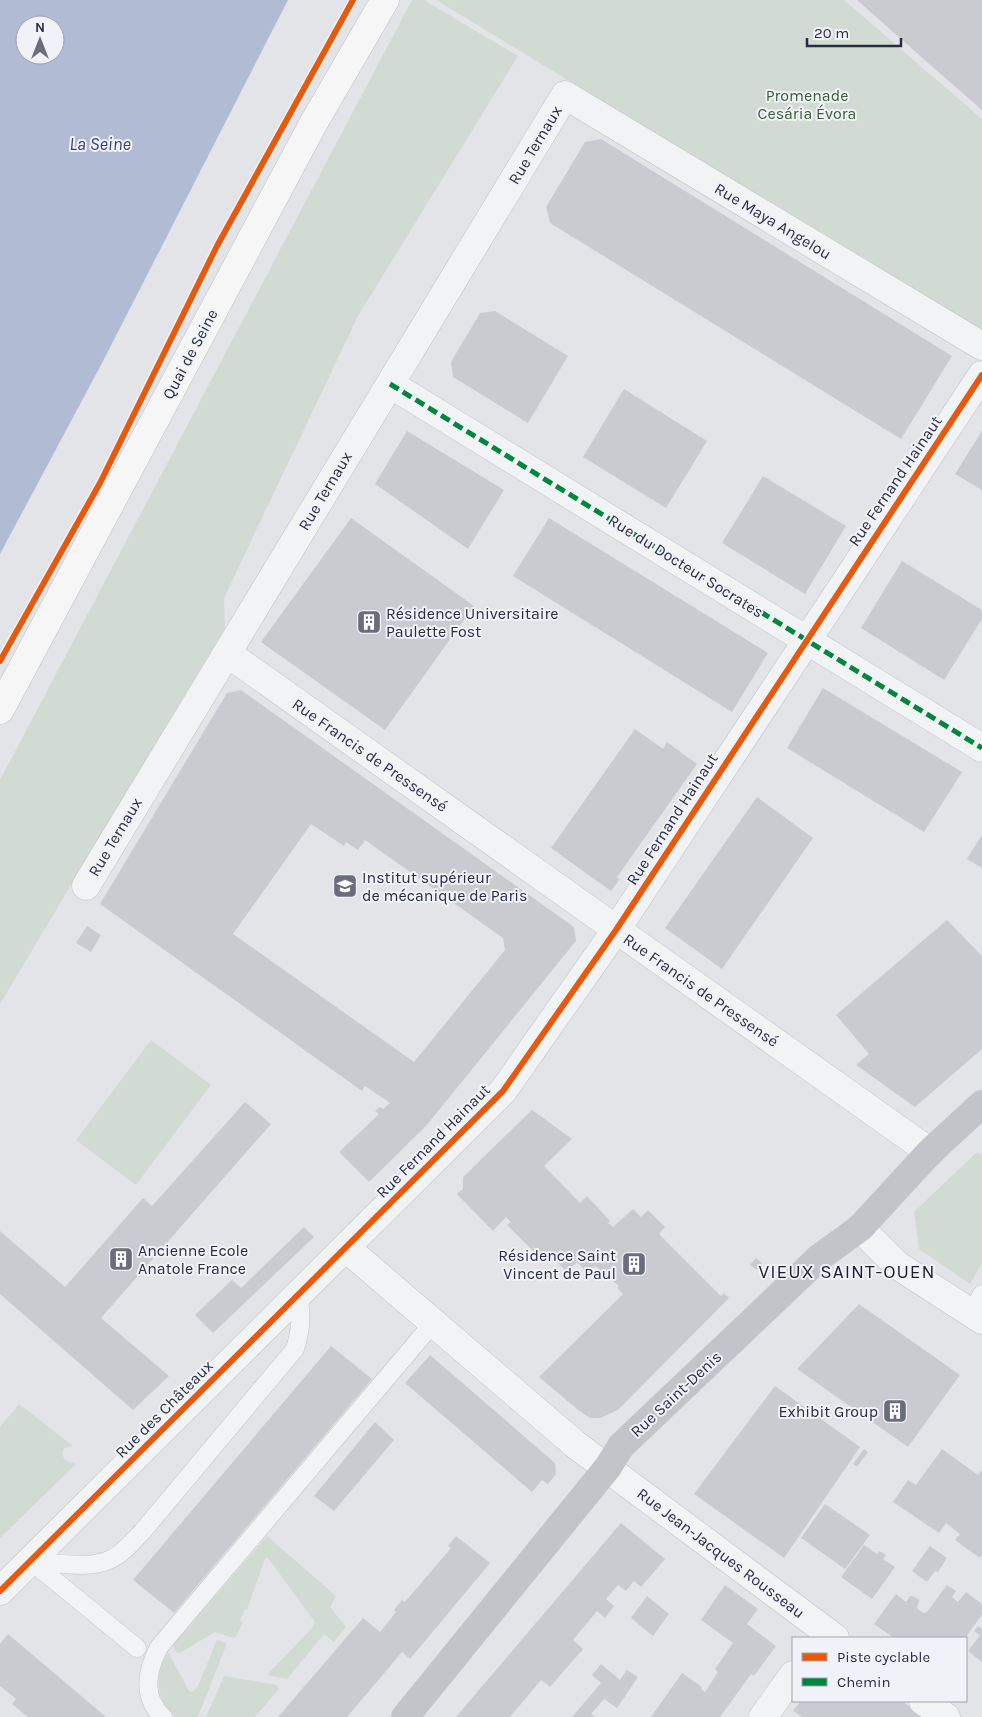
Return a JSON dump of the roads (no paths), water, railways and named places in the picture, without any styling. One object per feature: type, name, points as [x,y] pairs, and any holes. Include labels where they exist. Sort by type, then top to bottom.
[{"type":"main road","name":"Quai de Seine","points":[[0,710],[313,124],[385,0]]},
{"type":"main road","name":"Rue Saint-Denis","points":[[405,1717],[608,1467],[621,1446],[820,1258],[860,1228],[930,1152],[982,1104]]},
{"type":"street","name":"Rue Maya Angelou","points":[[565,95],[982,346]]},
{"type":"street","name":"Rue Ternaux","points":[[86,886],[565,95]]},
{"type":"street","name":"Rue Fernand Hainaut","points":[[346,1248],[503,1091],[616,930],[982,375]]},
{"type":"street","name":"Rue du Docteur Socrates","points":[[390,384],[982,748]]},
{"type":"street","name":"Rue Francis de Pressensé","points":[[227,653],[930,1152]]},
{"type":"street","points":[[860,1228],[897,1265],[978,1309]]},
{"type":"street","name":"Rue des Châteaux","points":[[0,1590],[346,1248]]},
{"type":"street","points":[[346,1248],[576,1444],[608,1467]]},
{"type":"street","name":"Rue Jean-Jacques Rousseau","points":[[608,1467],[826,1636]]},
{"type":"street","points":[[763,1717],[792,1676]]},
{"type":"street","points":[[924,1702],[946,1717]]},
{"type":"lane","points":[[31,1561],[93,1565],[110,1560],[124,1551],[294,1349],[300,1333],[302,1312],[298,1295]]},
{"type":"lane","points":[[163,1717],[152,1703],[148,1691],[149,1668],[159,1647],[434,1322]]},
{"type":"lane","points":[[31,1561],[137,1648]]},
{"type":"water","name":"La Seine","points":[[0,0],[288,0],[101,365],[0,554]]},
{"type":"place","name":"Résidence Universitaire Paulette Fost","points":[[369,622]]},
{"type":"place","name":"Institut supérieur de mécanique de Paris","points":[[345,886]]},
{"type":"place","name":"Ancienne Ecole Anatole France","points":[[121,1259]]},
{"type":"place","name":"Résidence Saint Vincent de Paul","points":[[634,1264]]},
{"type":"place","name":"Exhibit Group","points":[[895,1411]]},
{"type":"district","name":"VIEUX SAINT-OUEN","points":[[847,1272]]},
{"type":"park label","name":"Promenade Cesária Évora","points":[[807,104]]}]
